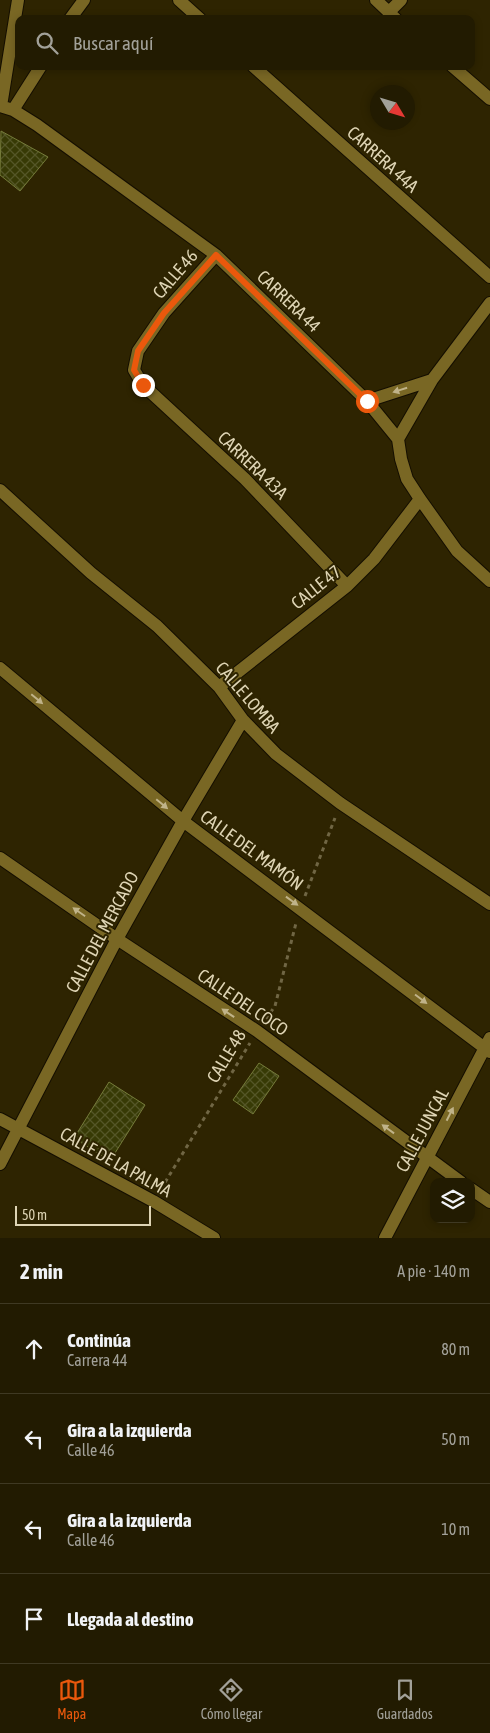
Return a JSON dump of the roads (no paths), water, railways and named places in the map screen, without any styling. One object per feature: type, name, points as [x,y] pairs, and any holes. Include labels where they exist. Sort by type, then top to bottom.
[{"type":"street","points":[[16,15],[18,0]]},
{"type":"street","points":[[73,15],[84,0]]},
{"type":"street","points":[[178,0],[195,15]]},
{"type":"street","points":[[376,0],[393,15],[401,0]]},
{"type":"street","points":[[4,107],[15,23]]},
{"type":"street","points":[[4,107],[37,70]]},
{"type":"street","name":"CARRERA 44A","points":[[257,70],[490,277]]},
{"type":"street","points":[[457,70],[490,99]]},
{"type":"street","name":"CARRERA 44","points":[[4,107],[37,124],[216,255],[367,401],[398,439],[401,459],[407,478],[420,499],[457,551],[489,579]]},
{"type":"street","name":"CALLE 46","points":[[134,370],[138,351],[164,313],[216,255]]},
{"type":"street","points":[[398,439],[432,380],[490,303]]},
{"type":"street","name":"CARRERA 43A","points":[[134,370],[143,385],[245,479],[348,586]]},
{"type":"street","points":[[367,401],[432,380]]},
{"type":"street","name":"CALLE LOMBA","points":[[0,490],[90,572],[157,626],[219,687],[243,720],[276,754],[340,803],[490,904]]},
{"type":"street","name":"CALLE 47","points":[[219,687],[348,586],[374,559],[420,499]]},
{"type":"street","name":"CALLE DEL MAMÓN","points":[[0,668],[183,821],[488,1046]]},
{"type":"street","name":"CALLE DEL MERCADO","points":[[0,1164],[117,939],[183,821],[243,720]]},
{"type":"street","name":"CALLE DEL COCO","points":[[0,858],[117,939],[257,1031],[456,1178]]},
{"type":"street","name":"CALLE JUNCAL","points":[[385,1238],[488,1046]]},
{"type":"street","name":"CALLE DE LA PALMA","points":[[0,1119],[153,1202],[214,1238]]},
{"type":"street","points":[[475,1192],[490,1202]]}]
